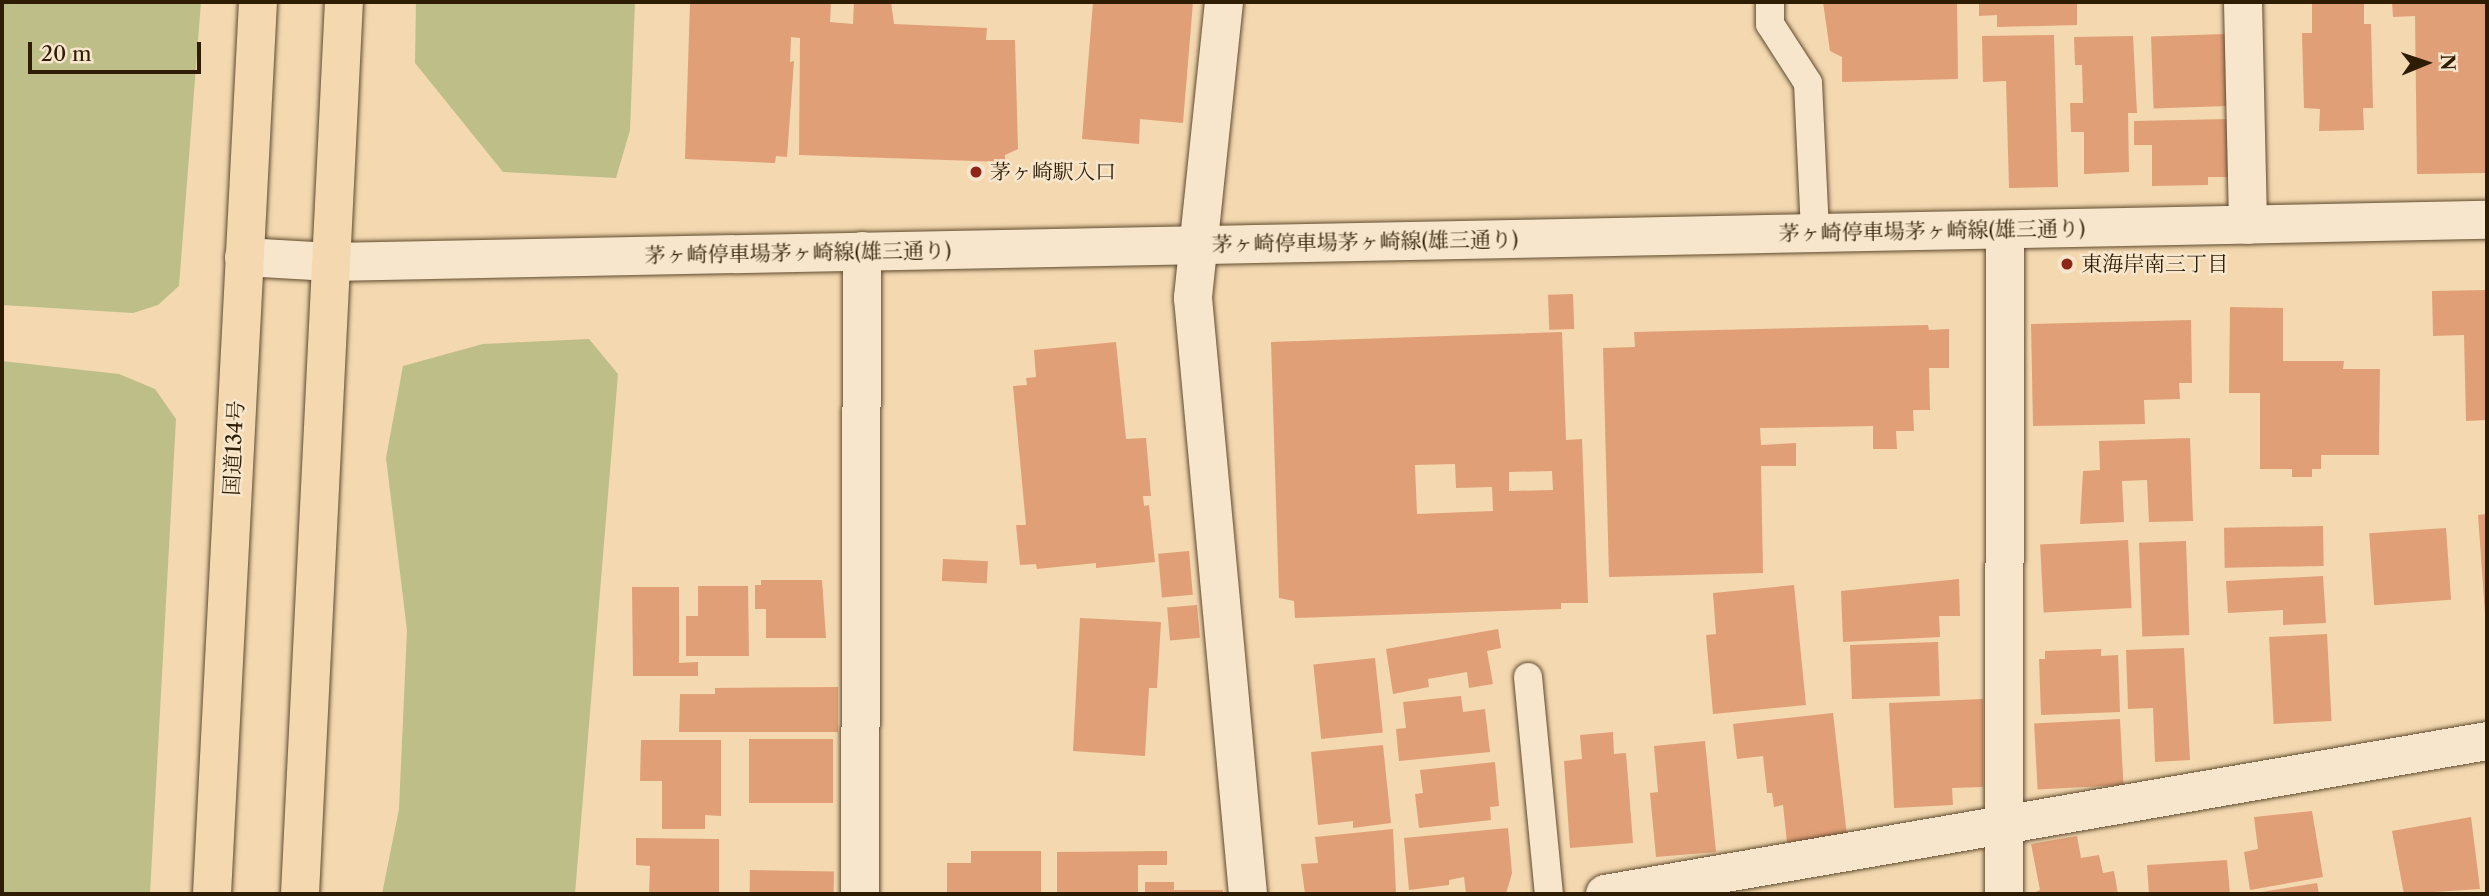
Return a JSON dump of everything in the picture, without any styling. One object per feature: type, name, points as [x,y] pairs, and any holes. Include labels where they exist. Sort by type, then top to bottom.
[{"type":"highway","name":"国道134号","points":[[212,894],[257,2]]},
{"type":"highway","points":[[300,894],[344,2]]},
{"type":"street","points":[[1224,2],[1193,298],[1248,894]]},
{"type":"street","points":[[2243,2],[2248,225]]},
{"type":"street","name":"茅ヶ崎停車場茅ヶ崎線(雄三通り)","points":[[244,257],[331,262],[2487,220]]},
{"type":"street","points":[[2004,894],[2005,230]]},
{"type":"street","points":[[860,894],[862,251]]},
{"type":"street","points":[[1605,894],[2487,741]]},
{"type":"lane","points":[[1770,2],[1770,24],[1808,83],[1815,233]]},
{"type":"lane","points":[[1528,677],[1549,894]]},
{"type":"green space","points":[[2,2],[201,2],[179,286],[158,305],[133,313],[2,305]]},
{"type":"green space","points":[[416,2],[635,2],[630,130],[616,178],[503,172],[415,63]]},
{"type":"green space","points":[[589,339],[618,374],[575,894],[382,894],[399,809],[407,630],[386,458],[403,366],[483,344]]},
{"type":"green space","points":[[2,361],[119,374],[155,389],[176,419],[150,894],[2,894]]},
{"type":"building","points":[[690,2],[831,2],[830,22],[853,24],[854,2],[891,2],[894,24],[987,28],[986,40],[1015,40],[1018,149],[1005,155],[1005,162],[799,155],[800,38],[791,37],[790,62],[794,61],[787,157],[776,156],[775,163],[685,159]]},
{"type":"building","points":[[1093,2],[1193,2],[1183,123],[1140,119],[1139,144],[1082,139]]},
{"type":"building","points":[[1823,2],[1957,2],[1958,79],[1842,82],[1842,57],[1830,51]]},
{"type":"building","points":[[1979,2],[2077,2],[2077,25],[1997,27],[1997,15],[1979,16]]},
{"type":"building","points":[[2312,2],[2364,2],[2364,24],[2371,24],[2373,108],[2363,108],[2364,130],[2319,131],[2320,109],[2304,108],[2302,33],[2312,33]]},
{"type":"building","points":[[2392,2],[2487,2],[2487,173],[2417,174],[2415,16],[2393,17]]},
{"type":"building","points":[[2225,34],[2228,106],[2154,109],[2151,37]]},
{"type":"building","points":[[2054,35],[2058,187],[2009,188],[2006,81],[1983,82],[1982,36]]},
{"type":"building","points":[[2133,36],[2137,113],[2128,113],[2129,172],[2084,174],[2084,132],[2071,132],[2070,103],[2083,103],[2082,65],[2075,65],[2074,37]]},
{"type":"building","points":[[2229,119],[2230,177],[2208,177],[2208,185],[2152,186],[2152,145],[2134,145],[2134,121]]},
{"type":"building","points":[[2487,290],[2487,420],[2466,421],[2464,335],[2433,336],[2432,291]]},
{"type":"building","points":[[1573,294],[1574,329],[1549,330],[1548,295]]},
{"type":"building","points":[[2230,307],[2283,308],[2283,361],[2344,361],[2343,369],[2380,369],[2379,455],[2321,455],[2321,469],[2312,469],[2312,477],[2292,477],[2292,469],[2260,469],[2260,393],[2229,393]]},
{"type":"building","points":[[2191,320],[2192,383],[2179,383],[2180,399],[2144,400],[2145,424],[2033,426],[2031,324]]},
{"type":"building","points":[[1928,325],[1929,330],[1949,329],[1949,368],[1929,368],[1930,410],[1913,410],[1914,431],[1896,431],[1897,449],[1873,449],[1873,426],[1760,428],[1761,445],[1796,443],[1796,466],[1761,466],[1763,573],[1609,577],[1603,348],[1635,347],[1634,332]]},
{"type":"building","points":[[1562,332],[1566,440],[1582,439],[1588,603],[1561,603],[1561,609],[1295,618],[1294,601],[1279,598],[1271,342]],"holes":[[[1455,464],[1456,488],[1492,487],[1493,511],[1417,514],[1415,465]],[[1552,471],[1553,490],[1509,491],[1509,472]]]},
{"type":"building","points":[[1116,342],[1126,439],[1146,438],[1151,496],[1143,496],[1144,506],[1149,505],[1155,562],[1096,568],[1096,563],[1037,569],[1036,564],[1020,565],[1016,525],[1026,525],[1013,386],[1027,385],[1026,378],[1036,377],[1034,350]]},
{"type":"building","points":[[2190,438],[2193,521],[2149,522],[2147,480],[2122,481],[2124,522],[2080,524],[2083,471],[2100,470],[2099,441]]},
{"type":"building","points":[[2487,514],[2487,613],[2485,613],[2478,515]]},
{"type":"building","points":[[2323,526],[2324,566],[2225,568],[2224,528]]},
{"type":"building","points":[[2446,528],[2451,600],[2374,605],[2369,533]]},
{"type":"building","points":[[2128,540],[2132,608],[2044,613],[2040,545]]},
{"type":"building","points":[[2186,541],[2189,635],[2142,637],[2139,543]]},
{"type":"building","points":[[1189,551],[1193,595],[1162,598],[1158,554]]},
{"type":"building","points":[[943,559],[988,561],[987,583],[942,581]]},
{"type":"building","points":[[2323,576],[2326,623],[2283,625],[2283,610],[2228,613],[2226,581]]},
{"type":"building","points":[[1959,579],[1960,616],[1939,616],[1940,637],[1843,642],[1841,591]]},
{"type":"building","points":[[761,580],[822,580],[826,638],[766,638],[766,609],[755,609],[755,585],[761,585]]},
{"type":"building","points":[[1794,585],[1806,705],[1713,714],[1706,635],[1716,634],[1713,593]]},
{"type":"building","points":[[698,586],[748,586],[749,656],[686,656],[686,616],[698,616]]},
{"type":"building","points":[[632,587],[679,587],[679,663],[698,662],[698,676],[633,676]]},
{"type":"building","points":[[1197,605],[1200,638],[1170,640],[1167,608]]},
{"type":"building","points":[[1080,618],[1161,622],[1157,688],[1149,688],[1145,756],[1073,751]]},
{"type":"building","points":[[1498,629],[1501,648],[1487,651],[1493,684],[1469,688],[1467,672],[1428,679],[1429,687],[1393,694],[1386,649]]},
{"type":"building","points":[[2327,634],[2332,721],[2274,724],[2269,637]]},
{"type":"building","points":[[1938,642],[1940,696],[1852,699],[1850,645]]},
{"type":"building","points":[[2184,648],[2190,760],[2155,762],[2153,708],[2128,709],[2126,650]]},
{"type":"building","points":[[2101,649],[2101,656],[2118,655],[2120,712],[2041,715],[2039,659],[2045,659],[2045,651]]},
{"type":"building","points":[[1375,658],[1383,733],[1321,739],[1313,664]]},
{"type":"building","points":[[838,687],[838,732],[679,732],[680,694],[715,694],[715,688]]},
{"type":"building","points":[[1461,696],[1463,712],[1485,709],[1490,752],[1399,761],[1396,729],[1406,728],[1403,702]]},
{"type":"building","points":[[1983,699],[1983,787],[1952,788],[1953,805],[1894,808],[1889,703]]},
{"type":"building","points":[[1833,713],[1847,836],[1787,842],[1783,805],[1774,807],[1772,793],[1767,793],[1763,756],[1737,759],[1733,724]]},
{"type":"building","points":[[2120,719],[2123,785],[2038,789],[2034,724]]},
{"type":"building","points":[[1613,732],[1614,754],[1626,753],[1633,843],[1570,848],[1564,761],[1582,759],[1580,735]]},
{"type":"building","points":[[749,739],[833,739],[833,803],[749,803]]},
{"type":"building","points":[[641,740],[721,740],[721,816],[705,815],[705,829],[662,829],[662,781],[640,781]]},
{"type":"building","points":[[1705,741],[1716,852],[1656,857],[1650,793],[1658,792],[1654,746]]},
{"type":"building","points":[[1383,745],[1391,823],[1353,828],[1353,821],[1318,825],[1311,752]]},
{"type":"building","points":[[1495,762],[1499,806],[1490,807],[1491,820],[1419,828],[1415,794],[1423,793],[1420,770]]},
{"type":"building","points":[[2312,811],[2323,877],[2250,890],[2244,852],[2258,849],[2254,817]]},
{"type":"building","points":[[2471,817],[2480,889],[2404,894],[2392,831]]},
{"type":"building","points":[[1508,828],[1512,873],[1506,894],[1466,894],[1464,877],[1449,880],[1449,885],[1409,890],[1404,838]]},
{"type":"building","points":[[1393,829],[1396,894],[1305,894],[1301,864],[1318,863],[1315,837]]},
{"type":"building","points":[[2077,836],[2081,858],[2099,855],[2103,873],[2114,871],[2118,894],[2031,894],[2040,890],[2031,844]]},
{"type":"building","points":[[636,838],[719,839],[719,894],[649,894],[650,866],[636,865]]},
{"type":"building","points":[[971,851],[1041,851],[1041,894],[947,894],[947,863],[971,863]]},
{"type":"building","points":[[1167,851],[1167,865],[1138,865],[1138,894],[1057,894],[1057,852]]},
{"type":"building","points":[[2227,860],[2230,894],[2149,894],[2147,865]]},
{"type":"building","points":[[750,870],[834,871],[834,894],[750,894]]},
{"type":"building","points":[[1145,882],[1174,882],[1174,890],[1223,890],[1223,894],[1145,894]]},
{"type":"building","points":[[2317,883],[2319,894],[2255,894],[2255,893]]},
{"type":"place","name":"茅ヶ崎駅入口","points":[[976,172]]},
{"type":"place","name":"東海岸南三丁目","points":[[2067,264]]}]
